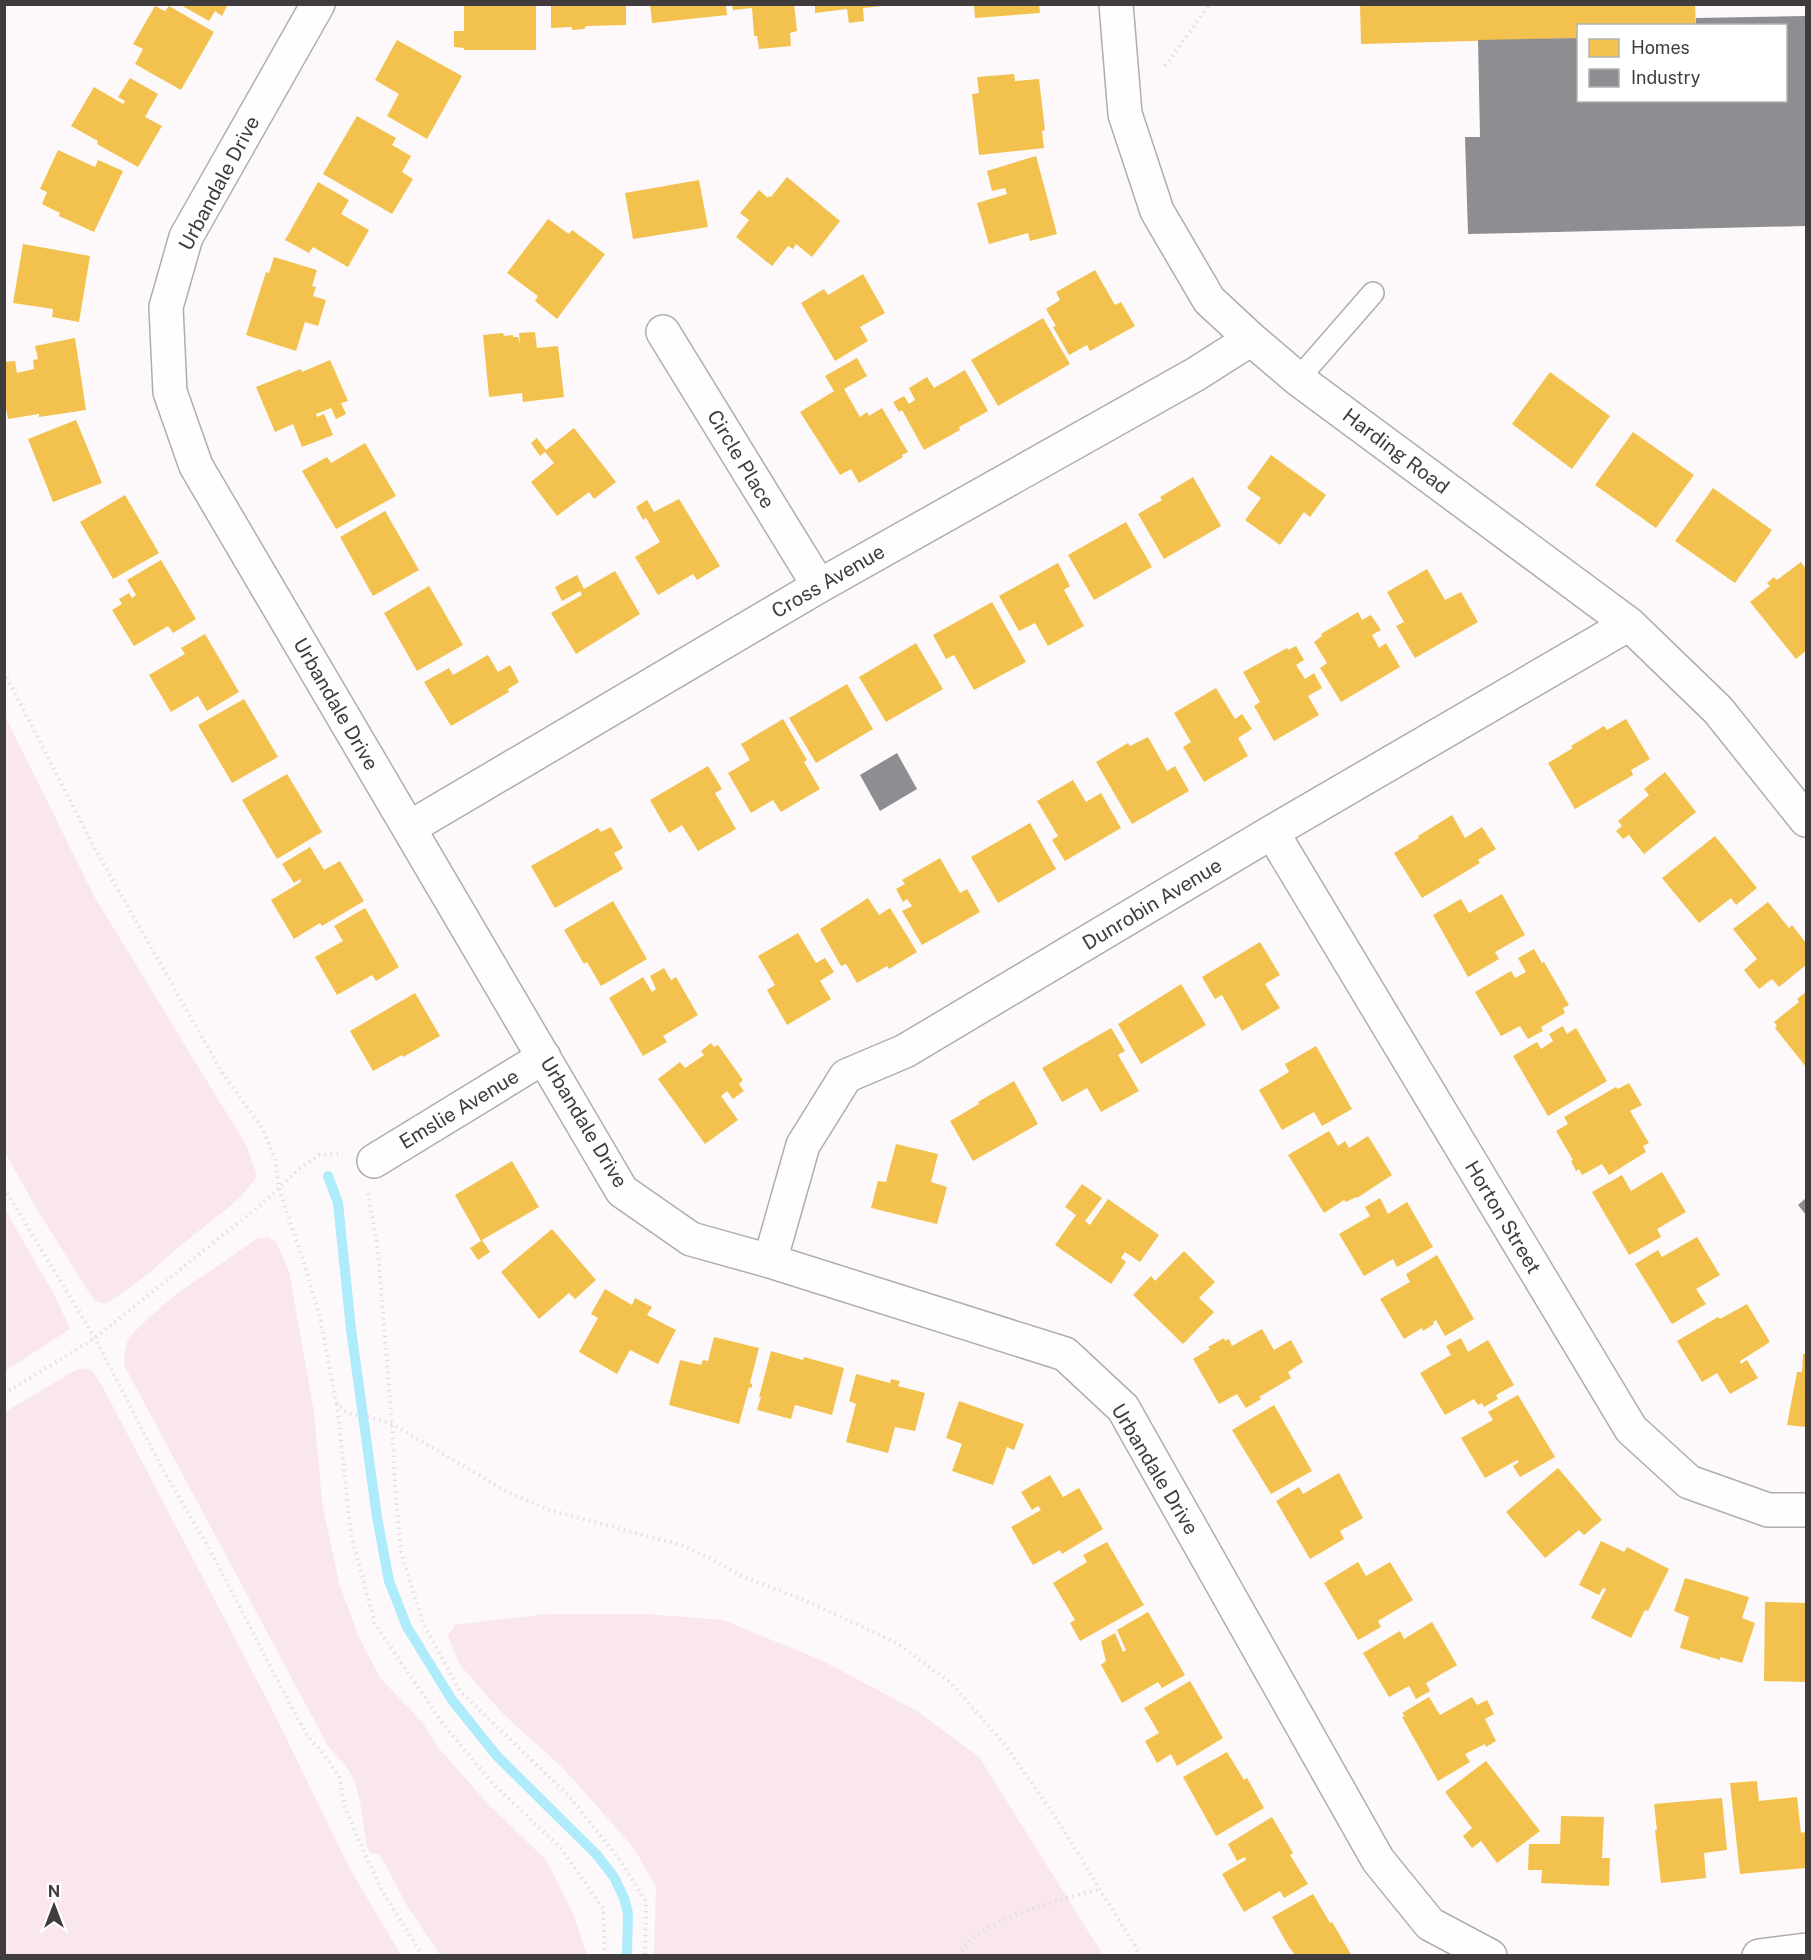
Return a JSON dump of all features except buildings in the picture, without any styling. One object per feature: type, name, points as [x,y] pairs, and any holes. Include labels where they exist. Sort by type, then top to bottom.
[{"type":"street","name":"Urbandale Drive","points":[[318,4],[186,237],[166,307],[170,392],[196,466],[622,1191],[691,1239],[770,1261],[1065,1354],[1123,1408],[1378,1860],[1430,1924],[1490,1956]]},
{"type":"street","name":"Harding Road","points":[[1116,4],[1125,114],[1157,212],[1209,300],[1298,379],[1629,624],[1718,710],[1806,820]]},
{"type":"street","name":"Circle Place","points":[[663,332],[819,586]]},
{"type":"street","name":"Cross Avenue","points":[[409,828],[819,586],[1196,375],[1251,339]]},
{"type":"street","name":"Dunrobin Avenue","points":[[770,1261],[802,1145],[846,1076],[904,1051],[1272,832],[1629,624]]},
{"type":"street","name":"Horton Street","points":[[1272,832],[1631,1429],[1689,1482],[1768,1510],[1806,1510]]},
{"type":"street","name":"Emslie Avenue","points":[[374,1161],[544,1057]]},
{"type":"street","points":[[1759,1956],[1806,1950]]},
{"type":"lane","points":[[1298,379],[1373,293]]},
{"type":"path","points":[[1165,66],[1210,4]]},
{"type":"path","points":[[4,672],[95,849],[223,1074],[262,1128],[275,1159],[279,1190],[321,1321],[336,1403],[351,1535],[375,1624],[450,1732],[493,1784],[560,1847],[603,1908],[605,1956]]},
{"type":"path","points":[[4,1394],[95,1338],[279,1190],[299,1169],[320,1155],[341,1154],[374,1161],[368,1197],[378,1250],[392,1424],[394,1488],[401,1552],[423,1623],[460,1691],[567,1794],[621,1861],[646,1902],[645,1956]]},
{"type":"path","points":[[4,1188],[95,1338],[161,1466],[210,1550],[294,1712],[309,1738],[323,1753],[339,1777],[345,1807],[382,1891],[423,1956]]},
{"type":"path","points":[[336,1403],[345,1411],[360,1417],[370,1417],[392,1424],[506,1491],[549,1510],[628,1533],[681,1545],[741,1576],[804,1600],[895,1642],[951,1683],[1006,1746],[1058,1821],[1141,1956]]},
{"type":"path","points":[[958,1956],[971,1939],[1000,1922],[1046,1904],[1100,1889]]},
{"type":"shaded area","points":[[5,716],[94,896],[246,1145],[257,1175],[245,1192],[227,1209],[138,1281],[105,1304],[96,1301],[88,1291],[35,1206],[5,1152]]},
{"type":"shaded area","points":[[4,1208],[55,1296],[70,1329],[5,1371]]},
{"type":"shaded area","points":[[268,1237],[276,1242],[289,1271],[314,1412],[322,1502],[339,1583],[358,1635],[380,1678],[423,1723],[436,1745],[488,1804],[547,1861],[574,1916],[587,1955],[440,1955],[406,1904],[383,1860],[378,1854],[370,1853],[359,1797],[352,1776],[328,1746],[124,1365],[128,1339],[141,1325],[176,1294],[257,1239]]},
{"type":"shaded area","points":[[84,1368],[91,1370],[100,1382],[270,1705],[349,1867],[401,1955],[5,1955],[5,1412],[74,1371]]},
{"type":"shaded area","points":[[546,1614],[647,1614],[723,1620],[821,1660],[917,1711],[979,1757],[1103,1955],[654,1955],[656,1886],[633,1847],[562,1767],[502,1713],[460,1665],[448,1636],[455,1625]]},
{"type":"waterway","points":[[328,1176],[338,1203],[351,1329],[377,1517],[389,1581],[407,1627],[452,1700],[497,1756],[597,1855],[614,1877],[628,1913],[627,1956]]}]
